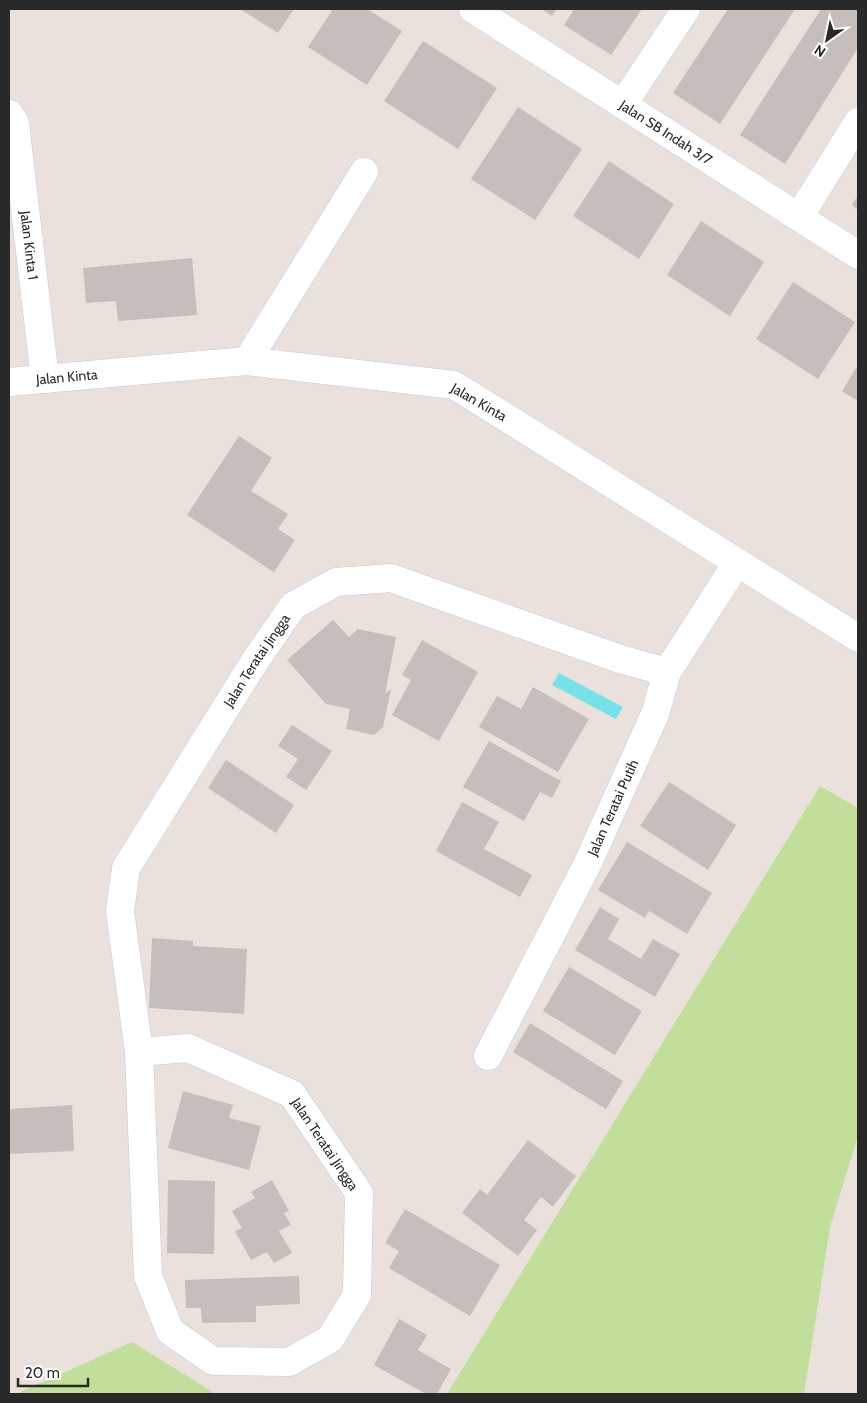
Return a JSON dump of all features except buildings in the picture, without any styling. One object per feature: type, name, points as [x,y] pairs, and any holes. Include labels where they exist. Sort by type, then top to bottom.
[{"type":"street","name":"Jalan SB Indah 3/7","points":[[474,9],[858,255]]},
{"type":"street","points":[[623,104],[686,9]]},
{"type":"street","name":"Jalan Kinta 1","points":[[9,114],[15,123],[45,379]]},
{"type":"street","points":[[799,217],[857,128]]},
{"type":"street","points":[[247,361],[359,180]]},
{"type":"street","name":"Jalan Kinta","points":[[9,382],[247,361],[454,385],[858,638]]},
{"type":"street","name":"Jalan Teratai Putih","points":[[488,1056],[587,865],[655,714],[668,672],[737,563]]},
{"type":"street","name":"Jalan Teratai Jingga","points":[[139,1052],[188,1048],[292,1094],[359,1193],[357,1294],[330,1340],[289,1362],[213,1361],[170,1331],[148,1276],[139,1052],[120,911],[126,868],[255,662],[293,606],[336,582],[391,578],[620,659],[668,672]]},
{"type":"green space","points":[[820,786],[858,808],[858,1136],[830,1227],[804,1394],[447,1394]]},
{"type":"green space","points":[[132,1342],[216,1394],[16,1394]]},
{"type":"water","points":[[559,673],[623,707],[616,719],[552,685]]}]
